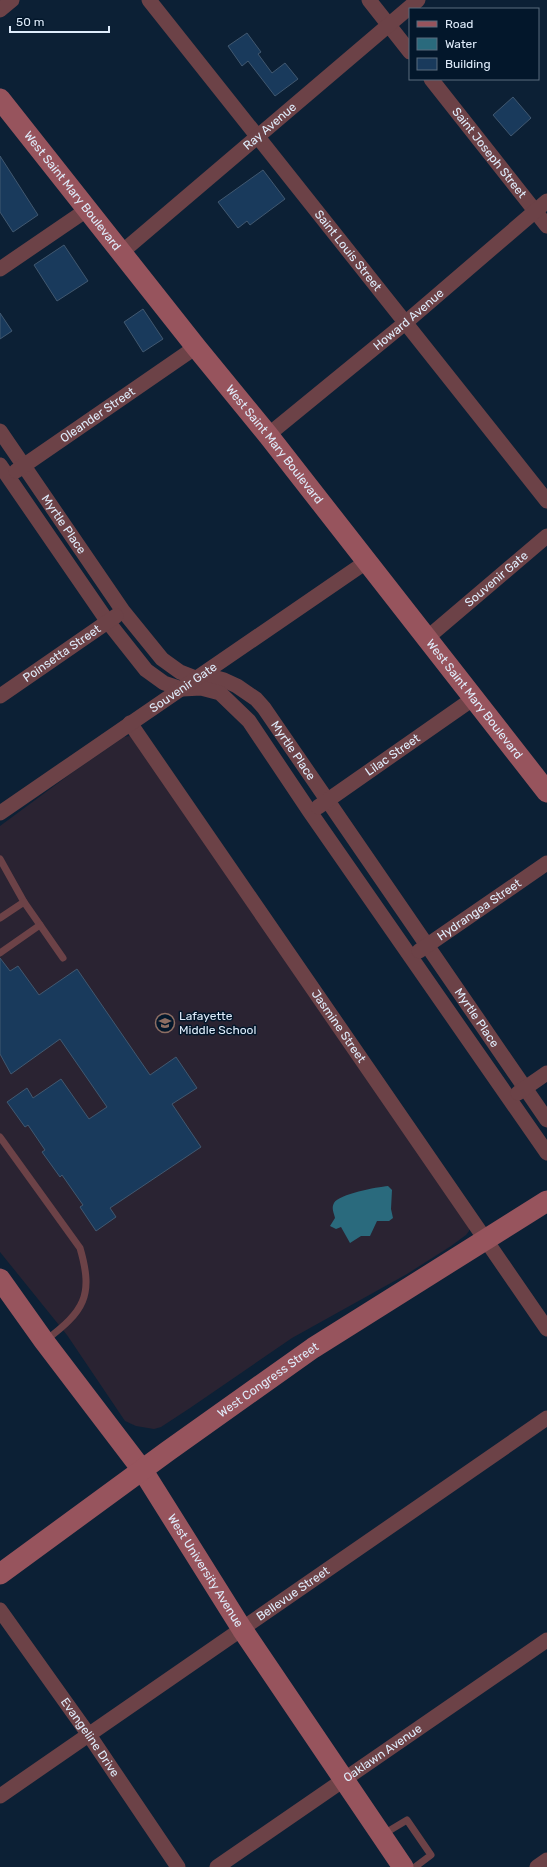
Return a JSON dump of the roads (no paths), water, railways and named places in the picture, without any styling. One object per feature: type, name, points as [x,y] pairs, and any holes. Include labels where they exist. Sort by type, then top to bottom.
[{"type":"main road","name":"West Saint Mary Boulevard","points":[[0,99],[196,347],[268,435],[547,792]]},
{"type":"main road","name":"West Congress Street","points":[[0,1574],[313,1348],[547,1201]]},
{"type":"main road","name":"West University Avenue","points":[[0,1279],[44,1341],[143,1471],[242,1629],[403,1867]]},
{"type":"street","points":[[0,10],[12,0]]},
{"type":"street","name":"Saint Louis Street","points":[[149,0],[547,501]]},
{"type":"street","points":[[369,0],[409,51]]},
{"type":"street","name":"Ray Avenue","points":[[122,252],[418,0]]},
{"type":"street","name":"Saint Joseph Street","points":[[432,80],[547,226]]},
{"type":"street","name":"Howard Avenue","points":[[268,435],[405,323],[547,200]]},
{"type":"street","points":[[0,269],[88,209]]},
{"type":"street","name":"Oleander Street","points":[[3,474],[24,465],[196,347]]},
{"type":"street","name":"Myrtle Place","points":[[0,431],[123,611],[162,659],[180,672],[198,679],[206,677],[224,680],[237,686],[256,699],[547,1120]]},
{"type":"street","name":"Myrtle Place","points":[[3,474],[108,622],[146,670],[164,683],[182,689],[201,688],[220,693],[242,712],[547,1153]]},
{"type":"street","name":"Souvenir Gate","points":[[428,638],[547,536]]},
{"type":"street","name":"Souvenir Gate","points":[[0,813],[130,723],[198,679],[366,562]]},
{"type":"street","name":"Poinsetta Street","points":[[0,696],[123,611]]},
{"type":"street","name":"Lilac Street","points":[[310,812],[474,698]]},
{"type":"street","name":"Jasmine Street","points":[[130,723],[547,1329]]},
{"type":"street","name":"Hydrangea Street","points":[[412,956],[547,863]]},
{"type":"street","points":[[509,1099],[547,1073]]},
{"type":"street","name":"Bellevue Street","points":[[0,1796],[547,1418]]},
{"type":"street","name":"Evangeline Drive","points":[[0,1610],[89,1735],[178,1867]]},
{"type":"street","name":"Oaklawn Avenue","points":[[218,1867],[547,1640]]},
{"type":"street","points":[[537,1867],[547,1860]]},
{"type":"lane","points":[[0,859],[24,902],[63,958]]},
{"type":"lane","points":[[0,918],[24,902]]},
{"type":"lane","points":[[0,953],[40,925]]},
{"type":"lane","points":[[0,1136],[80,1248],[86,1268],[87,1287],[81,1304],[68,1323],[44,1341]]},
{"type":"lane","points":[[381,1835],[407,1820],[431,1855],[416,1867]]},
{"type":"water","points":[[388,1186],[392,1190],[391,1209],[393,1218],[389,1221],[377,1221],[370,1236],[361,1236],[350,1243],[341,1227],[336,1229],[330,1226],[335,1218],[333,1207],[337,1200],[350,1194]]},
{"type":"place","name":"Lafayette Middle School","points":[[165,1023]]}]
